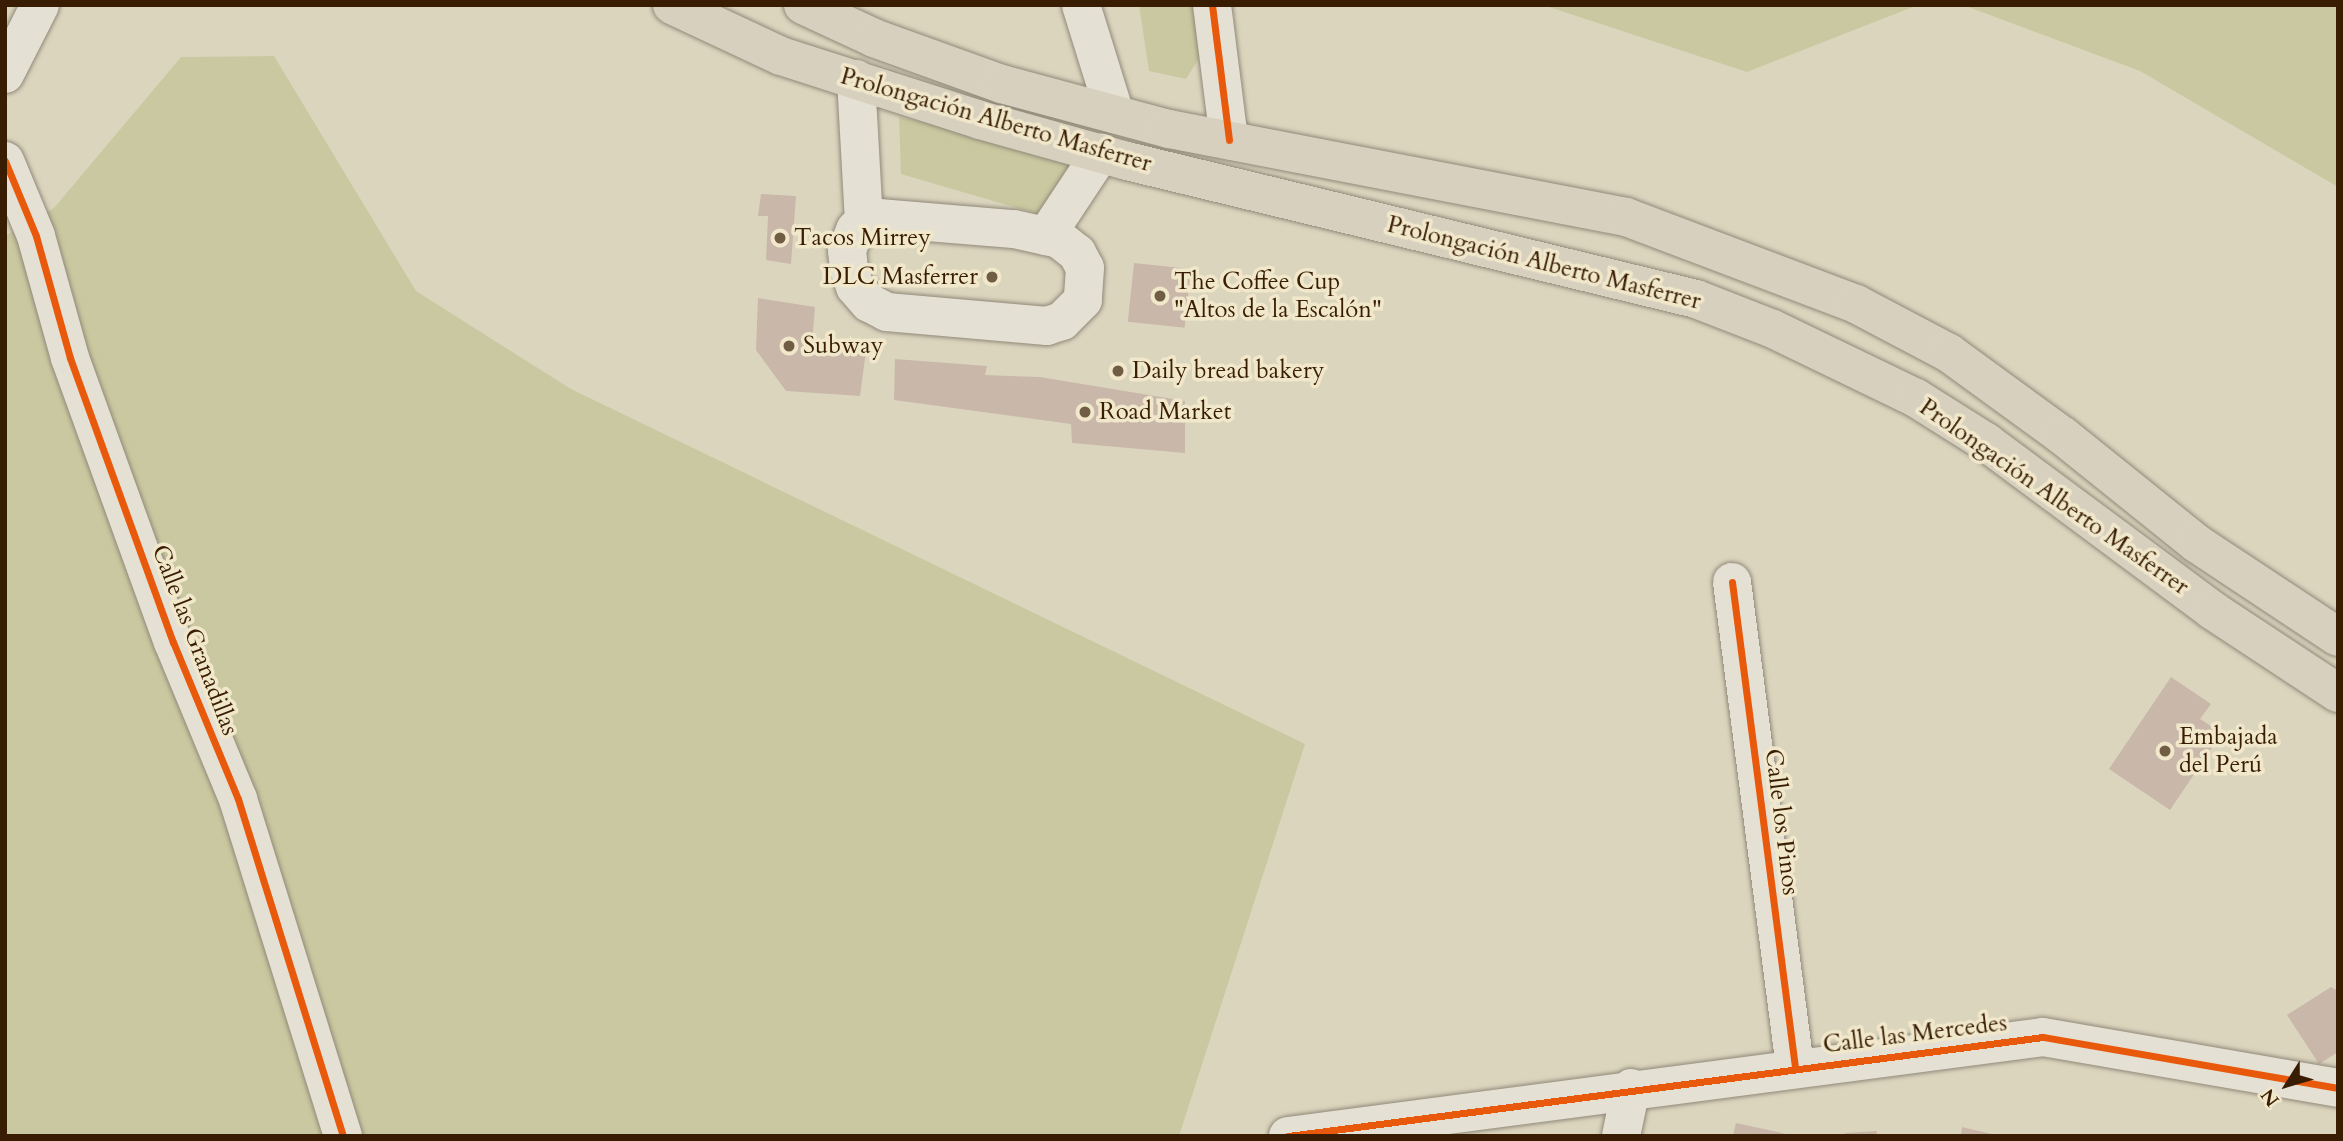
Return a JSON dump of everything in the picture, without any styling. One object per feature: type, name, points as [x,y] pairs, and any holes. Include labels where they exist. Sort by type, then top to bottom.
[{"type":"main road","name":"Prolongación Alberto Masferrer","points":[[672,5],[781,56],[980,120],[1101,153],[1696,299],[1842,359],[1986,442],[2212,610],[2338,693]]},
{"type":"main road","name":"Prolongación Alberto Masferrer","points":[[803,5],[874,38],[1002,84],[1229,140],[1626,217],[1856,304],[1949,353],[2063,436],[2196,543],[2338,637]]},
{"type":"street","points":[[5,74],[40,5]]},
{"type":"street","points":[[1081,5],[1115,114]]},
{"type":"street","points":[[1212,5],[1229,140]]},
{"type":"street","points":[[856,79],[864,221]]},
{"type":"street","points":[[1046,236],[1101,153]]},
{"type":"street","name":"Calle las Granadillas","points":[[5,161],[36,236],[70,358],[168,629],[237,799],[342,1136]]},
{"type":"street","points":[[864,221],[1014,229],[1059,239],[1077,253],[1087,285],[1083,300],[1072,313],[1047,326],[887,312],[869,303],[855,287],[848,250],[855,230],[864,221]]},
{"type":"street","name":"Calle los Pinos","points":[[1732,582],[1795,1068]]},
{"type":"street","name":"Calle las Mercedes","points":[[1288,1136],[1631,1088],[2043,1037],[2338,1088]]},
{"type":"street","points":[[1621,1136],[1631,1088]]},
{"type":"shaded area","points":[[1139,5],[1202,5],[1203,52],[1186,79],[1149,71]]},
{"type":"shaded area","points":[[1543,5],[1918,5],[1747,72]]},
{"type":"shaded area","points":[[1963,5],[2338,5],[2338,187],[2140,71]]},
{"type":"shaded area","points":[[274,56],[416,291],[571,389],[1305,744],[1179,1136],[5,1136],[5,236],[54,208],[181,57]]},
{"type":"shaded area","points":[[899,117],[953,129],[1073,164],[1038,214],[901,174]]},
{"type":"building","name":"Tacos Mirrey","points":[[761,194],[796,196],[791,264],[766,260],[768,216],[758,216]]},
{"type":"building","name":"The Coffee Cup \"Altos de la Escalón\"","points":[[1134,263],[1191,269],[1185,328],[1128,322]]},
{"type":"building","name":"Subway","points":[[758,298],[815,307],[812,344],[866,351],[860,396],[786,391],[756,350]]},
{"type":"building","name":"Road Market","points":[[895,359],[987,366],[985,375],[1040,377],[1185,401],[1185,453],[1072,443],[1071,424],[894,400]]},
{"type":"building","name":"Embajada del Perú","points":[[2171,677],[2211,704],[2200,719],[2222,733],[2170,810],[2109,769]]},
{"type":"building","points":[[2331,987],[2338,991],[2338,1052],[2319,1064],[2287,1015]]},
{"type":"building","points":[[1736,1123],[1791,1135],[1791,1136],[1733,1136]]},
{"type":"building","points":[[1962,1127],[1996,1135],[1996,1136],[1961,1136]]},
{"type":"building","points":[[1877,1131],[1876,1136],[1844,1136],[1845,1133]]},
{"type":"cycle path","points":[[1212,5],[1229,140]]},
{"type":"cycle path","points":[[5,161],[36,236],[70,358],[173,642],[238,799],[343,1136]]},
{"type":"cycle path","points":[[1732,582],[1795,1068]]},
{"type":"cycle path","points":[[1288,1136],[2043,1037],[2338,1088]]},
{"type":"place","name":"Tacos Mirrey","points":[[780,238]]},
{"type":"place","name":"DLC Masferrer","points":[[992,277]]},
{"type":"place","name":"The Coffee Cup \"Altos de la Escalón\"","points":[[1160,296]]},
{"type":"place","name":"Subway","points":[[789,346]]},
{"type":"place","name":"Daily bread bakery","points":[[1118,371]]},
{"type":"place","name":"Road Market","points":[[1085,412]]},
{"type":"place","name":"Embajada del Perú","points":[[2165,751]]}]
